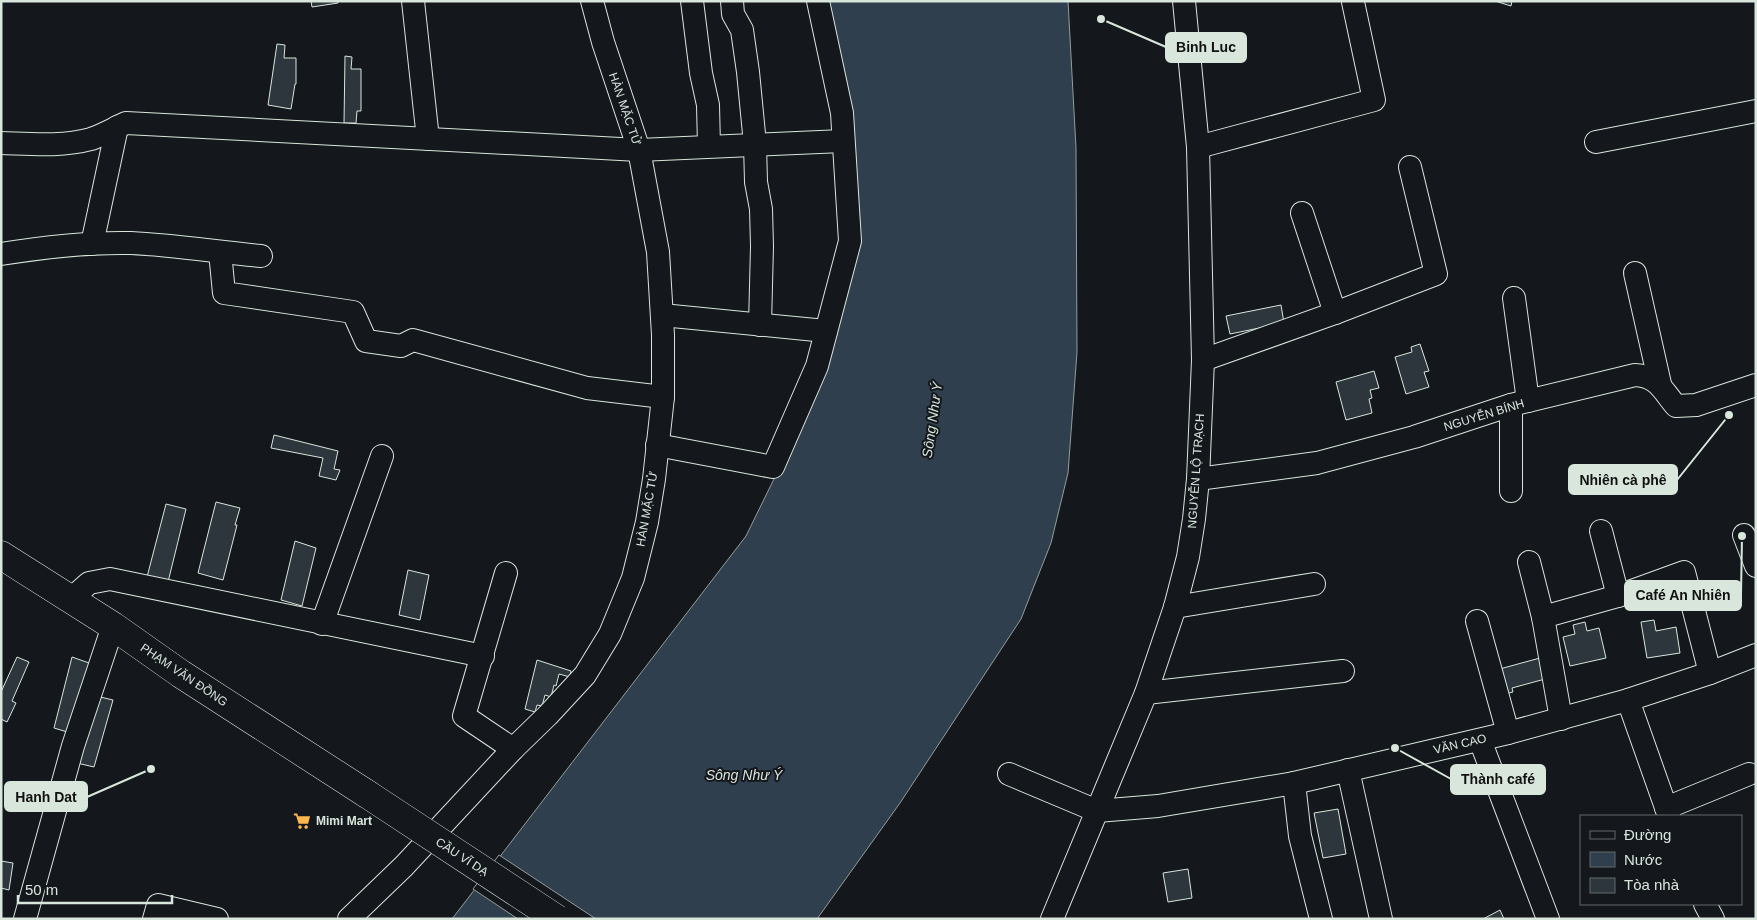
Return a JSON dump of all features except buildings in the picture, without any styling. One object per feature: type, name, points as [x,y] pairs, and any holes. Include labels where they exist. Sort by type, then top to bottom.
[{"type":"main road","name":"PHẠM VĂN ĐỒNG","points":[[1,555],[113,626],[181,674],[367,794]]},
{"type":"main road","name":"CẦU VĨ DẠ","points":[[367,794],[557,919]]},
{"type":"street","points":[[413,1],[428,139]]},
{"type":"street","name":"HÀN MẶC TỬ","points":[[349,919],[404,866],[585,675],[610,634],[633,578],[647,522],[663,397],[662,315],[658,252],[639,150],[603,42],[592,1]]},
{"type":"street","points":[[692,1],[701,73],[708,105],[709,146]]},
{"type":"street","points":[[732,1],[733,14],[742,30],[755,144],[756,182],[762,226],[760,325]]},
{"type":"street","points":[[657,445],[773,467],[817,366],[850,241],[842,112],[818,1]]},
{"type":"street","name":"NGUYỄN LỘ TRẠCH","points":[[1052,919],[1146,693],[1175,607],[1188,557],[1194,519],[1198,478],[1203,360],[1198,147],[1184,1]]},
{"type":"street","points":[[1198,147],[1374,100],[1353,2]]},
{"type":"street","points":[[1596,142],[1756,111]]},
{"type":"street","points":[[1,143],[75,142],[92,138],[126,123],[639,150],[843,141]]},
{"type":"street","points":[[92,244],[117,127]]},
{"type":"street","points":[[1203,360],[1335,313],[1436,274],[1410,167]]},
{"type":"street","points":[[1302,213],[1335,313]]},
{"type":"street","points":[[1,254],[42,247],[131,243],[261,256]]},
{"type":"street","points":[[220,252],[224,293],[353,312],[366,341],[401,346],[413,340],[586,388],[663,397]]},
{"type":"street","points":[[1635,273],[1660,384],[1666,395],[1676,406],[1696,405],[1756,385]]},
{"type":"street","points":[[1511,491],[1520,403],[1514,298]]},
{"type":"street","points":[[662,315],[826,331]]},
{"type":"street","name":"NGUYỄN BÍNH","points":[[1198,478],[1317,463],[1414,437],[1520,403],[1635,375],[1644,375],[1660,384]]},
{"type":"street","points":[[322,624],[382,456]]},
{"type":"street","points":[[1601,531],[1618,596]]},
{"type":"street","points":[[1744,534],[1756,566]]},
{"type":"street","points":[[1529,562],[1543,617],[1561,719]]},
{"type":"street","points":[[506,572],[464,716],[513,749]]},
{"type":"street","points":[[1543,617],[1618,596],[1684,572],[1710,673]]},
{"type":"street","points":[[71,599],[89,583],[110,579],[483,656]]},
{"type":"street","points":[[1175,607],[1314,584]]},
{"type":"street","points":[[1477,621],[1508,733]]},
{"type":"street","points":[[25,919],[72,746],[113,626]]},
{"type":"street","name":"VĂN CAO","points":[[1096,811],[1158,806],[1294,783],[1480,740],[1628,700],[1710,673],[1756,655]]},
{"type":"street","points":[[1146,693],[1343,671]]},
{"type":"street","points":[[1628,700],[1666,813],[1749,774]]},
{"type":"street","points":[[1480,740],[1548,919]]},
{"type":"street","points":[[1348,770],[1381,919]]},
{"type":"street","points":[[1009,774],[1096,811]]},
{"type":"street","points":[[1294,783],[1300,836],[1321,919]]},
{"type":"street","points":[[154,919],[158,905],[217,919]]},
{"type":"street","points":[[1706,905],[1713,919]]},
{"type":"water","name":"Sông Như Ý","points":[[828,1],[1068,1],[1076,148],[1077,352],[1068,473],[1051,543],[1021,619],[900,803],[817,919],[452,919],[746,536],[796,434],[849,213]]},
{"type":"pier","points":[[499,855],[596,919],[518,919],[473,889]]},
{"type":"place","name":"Binh Luc","points":[[1101,19]]},
{"type":"place","name":"Nhiên cà phê","points":[[1729,415]]},
{"type":"place","name":"Café An Nhiên","points":[[1742,536]]},
{"type":"place","name":"Thành café","points":[[1395,748]]},
{"type":"place","name":"Hanh Dat","points":[[151,769]]},
{"type":"place","name":"Mimi Mart","points":[[302,821]]}]
